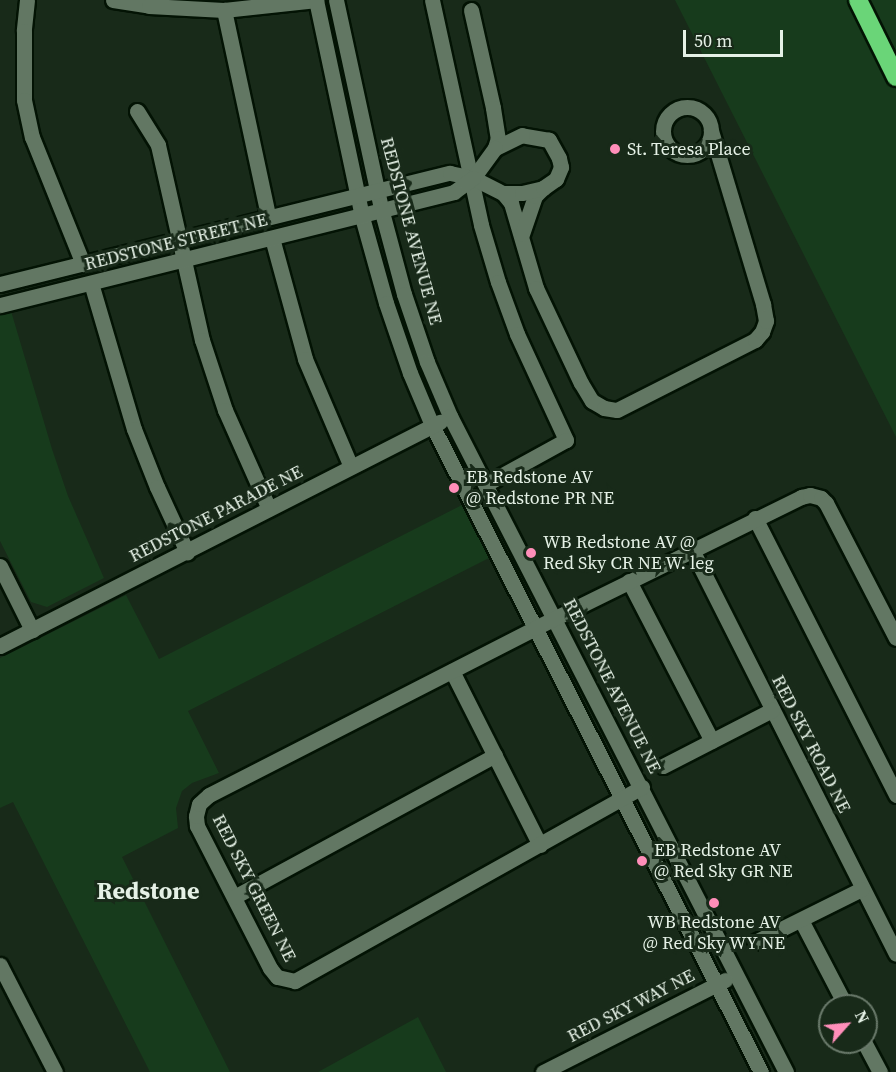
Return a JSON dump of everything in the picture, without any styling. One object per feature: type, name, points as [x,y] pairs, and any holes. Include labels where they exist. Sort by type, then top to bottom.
[{"type":"highway","points":[[858,0],[896,77]]},
{"type":"street","points":[[27,0],[24,31],[24,100],[32,137],[82,264]]},
{"type":"street","points":[[113,0],[149,6],[224,10],[256,9],[316,0],[362,217],[386,303],[432,425],[717,985],[757,1071]]},
{"type":"street","name":"REDSTONE AVENUE NE","points":[[336,0],[382,212],[404,294],[450,416],[556,619],[786,1072]]},
{"type":"street","points":[[432,0],[482,225],[498,282],[518,334],[566,440],[486,484]]},
{"type":"street","points":[[224,10],[268,216]]},
{"type":"street","points":[[471,10],[498,138],[495,148],[473,178]]},
{"type":"street","points":[[493,108],[506,125],[522,135],[549,140],[557,150],[561,167],[556,179],[536,196],[522,234]]},
{"type":"street","points":[[473,178],[503,193],[511,203],[522,234],[536,288],[581,383],[591,401],[604,408],[617,410],[754,340],[762,332],[766,321],[763,304],[719,163],[711,131],[706,116],[693,108],[678,109],[666,120],[664,135],[671,149],[686,155],[701,151],[710,138],[711,131]]},
{"type":"street","points":[[137,111],[158,145],[182,262],[202,340],[225,410],[269,509]]},
{"type":"street","points":[[495,148],[522,135]]},
{"type":"street","points":[[701,151],[719,163]]},
{"type":"street","name":"REDSTONE STREET NE","points":[[0,284],[377,189],[450,173],[473,178]]},
{"type":"street","name":"REDSTONE STREET NE","points":[[0,305],[382,212],[454,192],[473,178]]},
{"type":"street","points":[[503,193],[522,193],[543,188]]},
{"type":"street","points":[[272,238],[305,359],[351,467]]},
{"type":"street","points":[[91,283],[134,429],[157,487],[188,552]]},
{"type":"street","name":"REDSTONE PARADE NE","points":[[0,646],[188,552],[450,416]]},
{"type":"street","name":"RED SKY GREEN NE","points":[[642,787],[295,981],[277,977],[270,968],[198,826],[196,816],[199,804],[208,795],[535,628],[801,497],[810,495],[821,498],[831,511],[896,638]]},
{"type":"street","points":[[755,518],[896,795]]},
{"type":"street","name":"RED SKY ROAD NE","points":[[693,552],[896,954]]},
{"type":"street","points":[[0,566],[32,630]]},
{"type":"street","points":[[629,581],[712,741]]},
{"type":"street","points":[[452,671],[540,845]]},
{"type":"street","points":[[663,766],[772,710]]},
{"type":"street","points":[[234,897],[495,755]]},
{"type":"street","points":[[755,942],[862,889]]},
{"type":"street","points":[[801,920],[840,994]]},
{"type":"street","points":[[0,965],[55,1072]]},
{"type":"street","name":"RED SKY WAY NE","points":[[543,1072],[571,1066],[736,975]]},
{"type":"street","points":[[870,1054],[880,1072]]},
{"type":"green space","points":[[675,0],[896,0],[896,437]]},
{"type":"green space","points":[[11,311],[68,496],[104,578],[47,607],[31,602],[0,541],[0,314]]},
{"type":"green space","points":[[464,504],[491,557],[188,711],[219,773],[192,783],[182,791],[176,808],[178,828],[122,857],[230,1072],[150,1072],[13,802],[0,808],[0,658],[126,595],[159,659]]},
{"type":"green space","points":[[418,1017],[446,1072],[318,1072]]},
{"type":"place","name":"St. Teresa Place","points":[[615,149]]},
{"type":"place","name":"EB Redstone AV @ Redstone PR NE","points":[[454,488]]},
{"type":"place","name":"WB Redstone AV @ Red Sky CR NE W. leg","points":[[531,553]]},
{"type":"place","name":"EB Redstone AV @ Red Sky GR NE","points":[[642,861]]},
{"type":"place","name":"WB Redstone AV @ Red Sky WY NE","points":[[714,903]]},
{"type":"district","name":"Redstone","points":[[148,891]]}]
